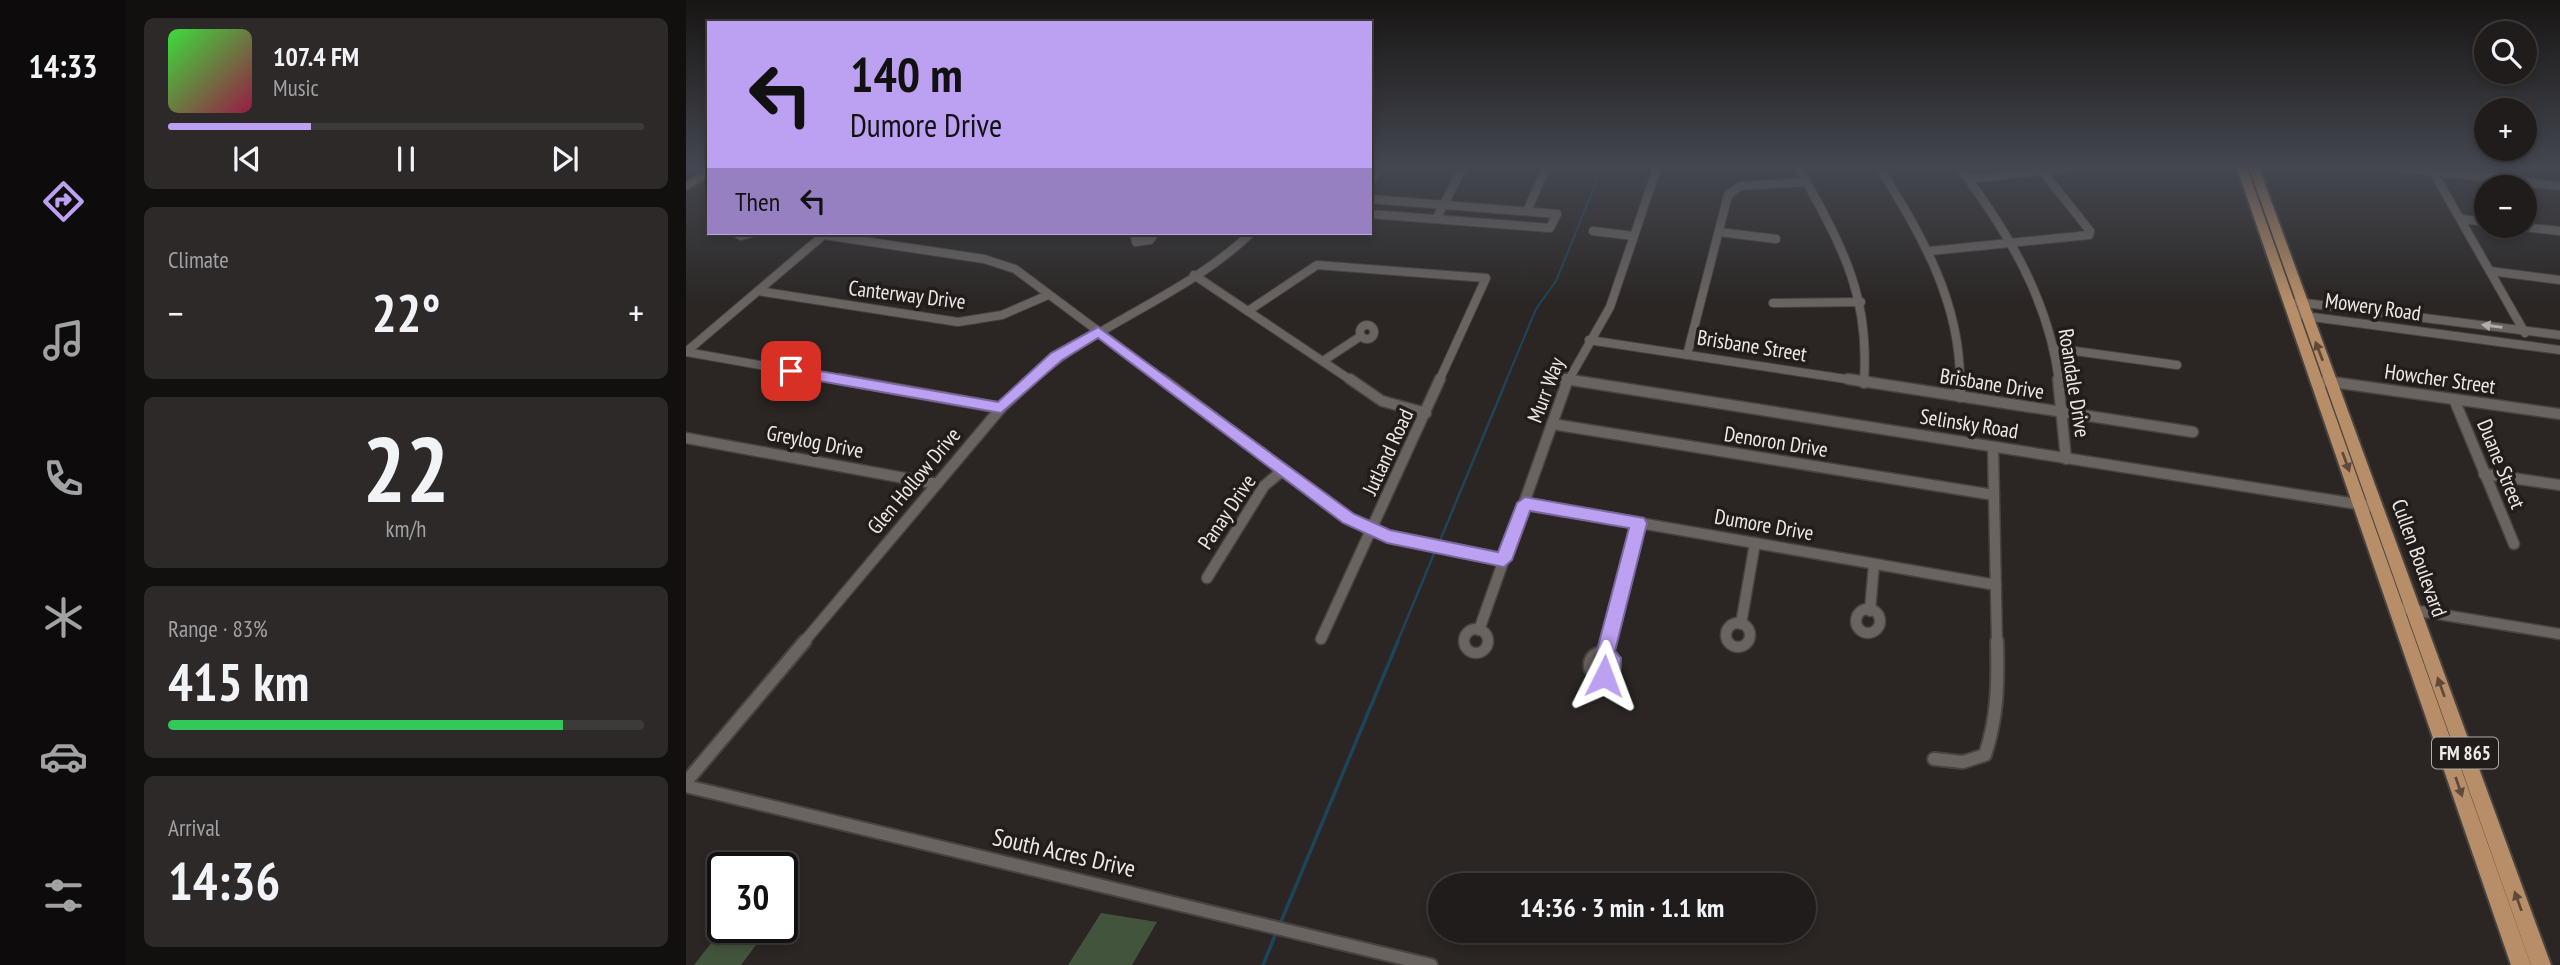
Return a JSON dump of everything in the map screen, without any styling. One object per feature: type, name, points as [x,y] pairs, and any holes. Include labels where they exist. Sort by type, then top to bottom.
[{"type":"main road","name":"Cullen Boulevard","points":[[2262,213],[2295,303],[2315,379],[2337,438],[2414,609],[2541,965]]},
{"type":"main road","name":"Cullen Boulevard","points":[[2264,213],[2267,225]]},
{"type":"main road","name":"Cullen Boulevard","points":[[2295,303],[2305,316],[2351,440],[2395,607],[2521,965]]},
{"type":"main road","points":[[2337,438],[2351,440]]},
{"type":"main road","points":[[2433,711],[2452,715]]},
{"type":"main road","points":[[2474,830],[2494,834]]},
{"type":"street","points":[[1436,219],[1439,213]]},
{"type":"street","points":[[1372,214],[1550,228],[1557,214],[1547,213]]},
{"type":"street","name":"Murr Way","points":[[1479,630],[1569,380],[1589,340],[1610,307],[1642,213]]},
{"type":"street","points":[[1687,355],[1725,213]]},
{"type":"street","points":[[1823,213],[1834,232],[1861,302],[1866,331],[1864,383]]},
{"type":"street","points":[[1907,213],[1930,251],[1952,308],[1959,345],[1960,397]]},
{"type":"street","name":"Roandale Drive","points":[[1992,213],[2013,244],[2034,287],[2053,348],[2066,459]]},
{"type":"street","points":[[1930,251],[2089,235],[2090,231],[2076,213]]},
{"type":"street","points":[[2457,213],[2532,346]]},
{"type":"street","points":[[2461,219],[2474,220]]},
{"type":"street","points":[[2537,228],[2560,231]]},
{"type":"street","points":[[1593,231],[1634,236]]},
{"type":"street","points":[[1719,232],[1776,239]]},
{"type":"street","points":[[686,352],[824,235]]},
{"type":"street","points":[[831,235],[1000,264],[1015,269],[1349,519],[1371,531],[1504,560]]},
{"type":"street","points":[[1138,235],[1135,237],[1136,242],[1150,240],[1152,235]]},
{"type":"street","name":"Glen Hollow Drive","points":[[686,784],[1001,408],[1056,357],[1223,257],[1249,235]]},
{"type":"street","name":"Jutland Road","points":[[1248,310],[1317,265],[1486,278],[1321,639]]},
{"type":"street","points":[[2490,271],[2560,280]]},
{"type":"street","points":[[1194,275],[1382,401],[1426,413]]},
{"type":"street","name":"Canterway Drive","points":[[758,291],[958,322],[1002,315],[1048,295]]},
{"type":"street","points":[[1773,303],[1861,302]]},
{"type":"street","name":"Mowery Road","points":[[2295,303],[2560,335]]},
{"type":"street","name":"Mowery Road","points":[[2305,316],[2560,350]]},
{"type":"street","points":[[1323,361],[1360,336]]},
{"type":"street","name":"Brisbane Street","points":[[1589,340],[1909,390]]},
{"type":"street","points":[[2053,348],[2177,365]]},
{"type":"street","points":[[686,352],[1001,408]]},
{"type":"street","name":"Selinsky Road","points":[[1556,378],[2368,506]]},
{"type":"street","name":"Howcher Street","points":[[2315,379],[2560,414]]},
{"type":"street","name":"Brisbane Drive","points":[[1909,390],[2193,432]]},
{"type":"street","name":"Duane Street","points":[[2454,399],[2514,544]]},
{"type":"street","name":"Denoron Drive","points":[[1552,424],[1994,495]]},
{"type":"street","name":"Greylog Drive","points":[[686,438],[937,484]]},
{"type":"street","points":[[1934,759],[1963,762],[1984,755],[1995,726],[1998,702],[1993,448]]},
{"type":"street","name":"Panay Drive","points":[[1207,578],[1264,486],[1282,471]]},
{"type":"street","points":[[2484,474],[2560,485]]},
{"type":"street","name":"Dumore Drive","points":[[1525,503],[1996,585]]},
{"type":"street","points":[[1605,654],[1638,523]]},
{"type":"street","points":[[1741,624],[1755,543]]},
{"type":"street","points":[[1870,611],[1874,564]]},
{"type":"street","points":[[2395,607],[2560,634]]},
{"type":"street","name":"South Acres Drive","points":[[686,784],[1431,965]]},
{"type":"green space","points":[[1101,913],[1157,922],[1132,965],[1068,965]]},
{"type":"green space","points":[[711,943],[758,943],[741,965],[694,965]]},
{"type":"waterway","points":[[1506,381],[1536,309],[1556,281],[1584,213]]},
{"type":"waterway","points":[[1439,543],[1507,379]]},
{"type":"waterway","points":[[1397,643],[1436,549]]},
{"type":"waterway","points":[[1280,924],[1398,641]]},
{"type":"waterway","points":[[1263,965],[1276,933]]},
{"type":"route","points":[[791,371],[1001,408],[1034,374],[1056,357],[1098,332],[1282,471],[1349,519],[1371,531],[1404,541],[1504,560],[1525,503],[1638,523],[1605,654],[1612,658],[1614,669],[1604,676]]}]
